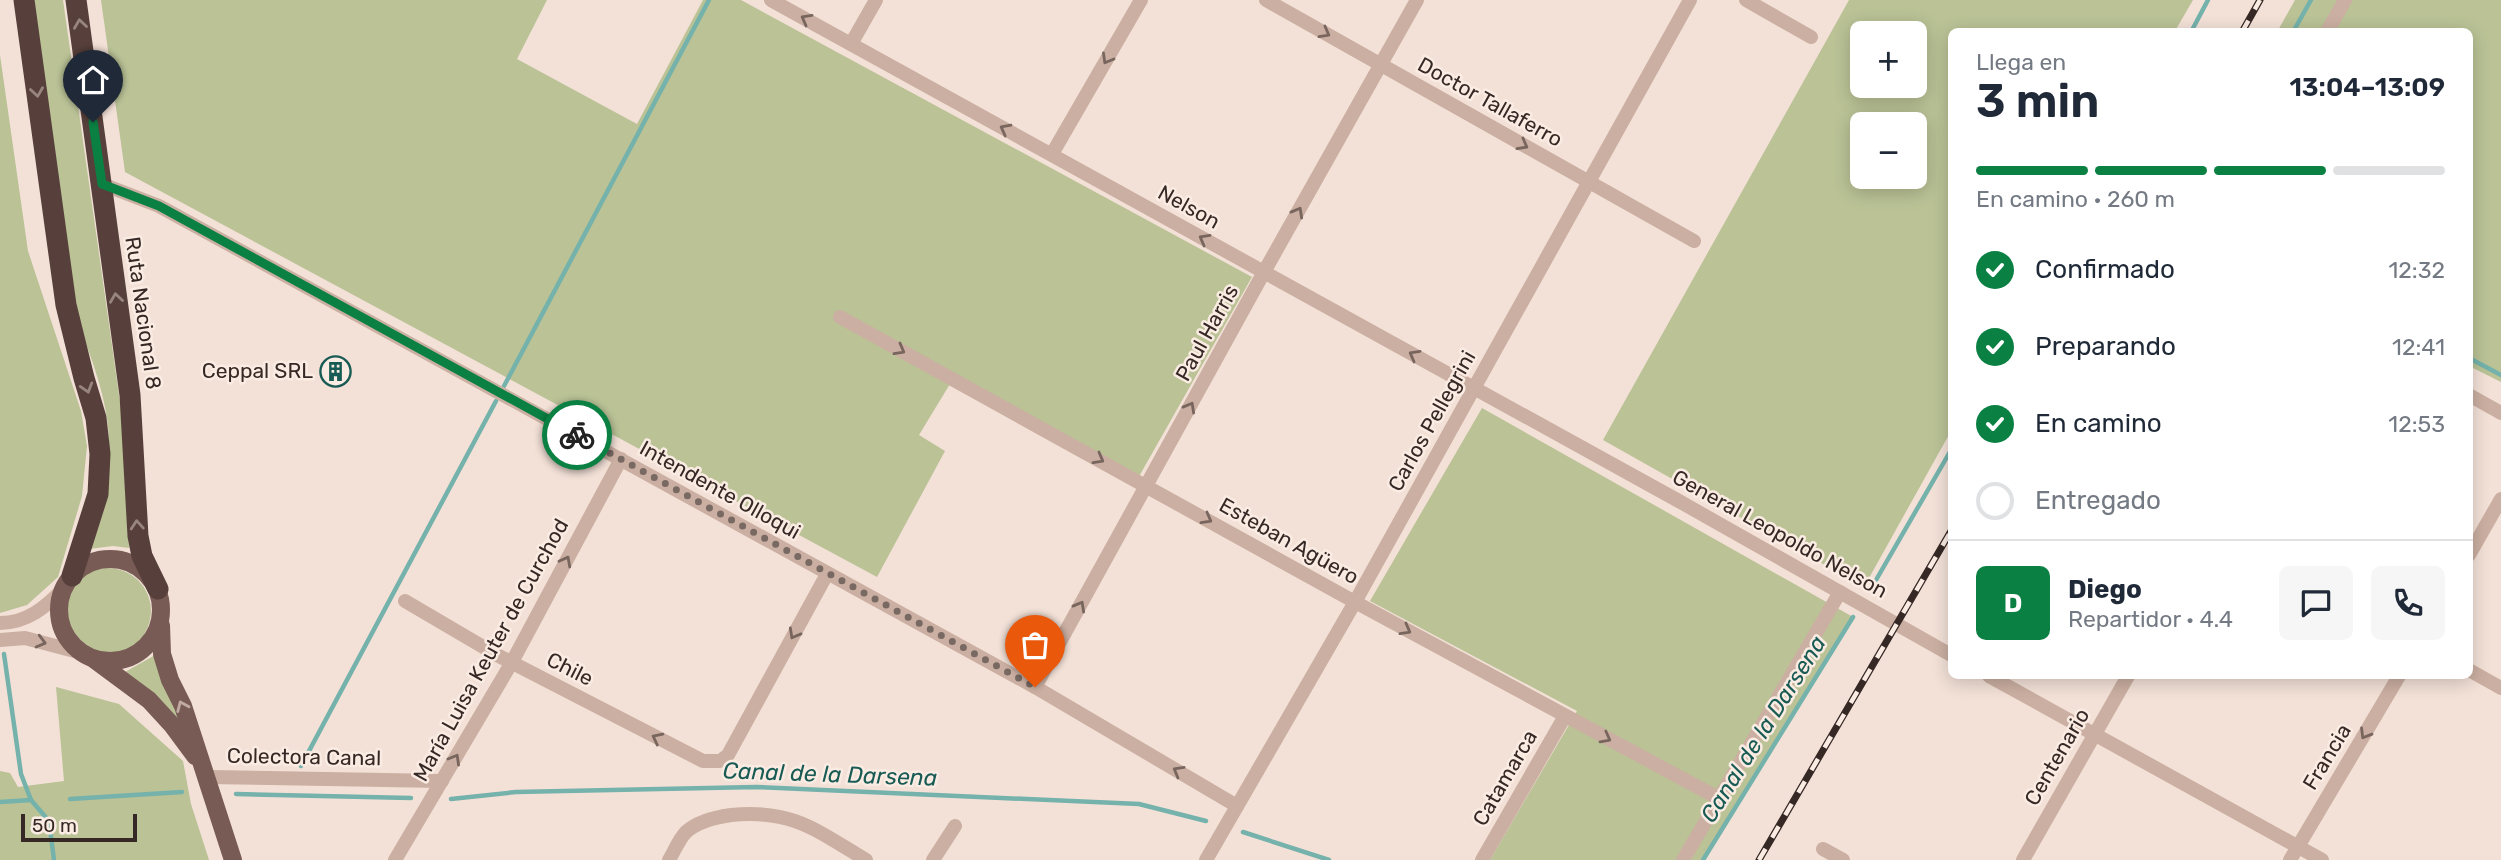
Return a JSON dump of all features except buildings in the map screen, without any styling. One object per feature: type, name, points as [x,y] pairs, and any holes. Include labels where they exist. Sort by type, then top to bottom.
[{"type":"highway","points":[[24,0],[66,305],[83,378],[96,418],[100,454],[98,494],[89,529],[68,582]]},
{"type":"highway","name":"Ruta Nacional 8","points":[[76,0],[130,395],[138,536],[142,556],[158,589]]},
{"type":"main road","points":[[206,774],[172,725],[149,700],[71,643],[63,631],[59,602],[68,582],[83,566],[96,560],[118,559],[139,567],[150,576],[158,589],[161,603],[162,654],[170,680],[183,706],[206,774],[233,860]]},
{"type":"main road","points":[[88,656],[110,662],[138,654],[152,640],[161,618]]},
{"type":"street","name":"Nelson","points":[[771,0],[1587,452]]},
{"type":"street","points":[[851,44],[876,0]]},
{"type":"street","points":[[1052,154],[1141,0]]},
{"type":"street","name":"Doctor Tallaferro","points":[[1266,0],[1694,241]]},
{"type":"street","name":"Paul Harris","points":[[1035,687],[1417,0]]},
{"type":"street","name":"Carlos Pellegrini","points":[[1206,860],[1354,602],[1690,0]]},
{"type":"street","points":[[1746,0],[1811,37]]},
{"type":"street","points":[[2329,28],[2345,0]]},
{"type":"street","name":"Intendente Olloqui","points":[[102,184],[159,206],[621,459],[1035,687],[1237,806]]},
{"type":"street","name":"Esteban Agüero","points":[[840,317],[1148,485],[1354,602],[1720,799]]},
{"type":"street","points":[[2473,397],[2501,412]]},
{"type":"street","name":"General Leopoldo Nelson","points":[[1587,452],[1948,653]]},
{"type":"street","name":"María Luisa Keuter de Curchod","points":[[396,860],[512,662],[621,459]]},
{"type":"street","points":[[2473,548],[2501,499]]},
{"type":"street","name":"Chile","points":[[405,601],[512,662],[703,761],[720,761],[728,755],[827,574]]},
{"type":"street","points":[[0,623],[14,623],[46,607],[68,582]]},
{"type":"street","points":[[1683,860],[1840,592]]},
{"type":"street","points":[[0,640],[25,638],[88,656]]},
{"type":"street","points":[[2473,672],[2501,688]]},
{"type":"street","points":[[1994,679],[2322,860]]},
{"type":"street","name":"Centenario","points":[[2023,860],[2127,679]]},
{"type":"street","name":"Francia","points":[[2290,860],[2397,679]]},
{"type":"street","name":"Catamarca","points":[[1482,860],[1565,716]]},
{"type":"street","name":"Colectora Canal","points":[[206,774],[442,781]]},
{"type":"street","points":[[669,860],[686,833],[718,817],[771,813],[813,828],[866,860]]},
{"type":"street","points":[[933,860],[955,827]]},
{"type":"street","points":[[1823,849],[1843,860]]},
{"type":"green space","points":[[31,0],[63,0],[122,416],[129,548],[113,546],[89,549],[108,459],[108,424],[100,386],[75,317]]},
{"type":"green space","points":[[101,0],[547,0],[517,59],[637,124],[703,0],[741,0],[1252,277],[1137,480],[953,379],[919,435],[945,451],[877,577],[125,172]]},
{"type":"green space","points":[[1849,0],[2193,0],[2177,28],[1948,28],[1948,436],[1864,587],[1603,440]]},
{"type":"green space","points":[[2295,0],[2501,0],[2501,382],[2473,368],[2473,28],[2279,28]]},
{"type":"green space","points":[[0,55],[28,251],[81,411],[87,446],[82,496],[58,577],[27,605],[0,613]]},
{"type":"green space","points":[[1482,408],[1853,617],[1705,860],[1490,860],[1577,711],[1370,601]]},
{"type":"green space","points":[[108,568],[124,572],[138,581],[147,595],[151,611],[147,627],[138,641],[124,650],[108,654],[92,650],[78,641],[69,627],[65,611],[69,595],[78,581],[92,572]]},
{"type":"green space","points":[[157,654],[187,730],[154,693],[125,672]]},
{"type":"green space","points":[[56,687],[119,704],[183,761],[191,804],[209,860],[0,860],[0,771],[10,773],[18,787],[64,781]]},
{"type":"waterway","points":[[504,386],[709,0]]},
{"type":"waterway","points":[[2193,28],[2208,0]]},
{"type":"waterway","points":[[2295,28],[2311,0]]},
{"type":"waterway","points":[[2473,360],[2501,375]]},
{"type":"waterway","points":[[301,766],[496,401]]},
{"type":"waterway","points":[[1872,587],[1948,455]]},
{"type":"waterway","name":"Canal de la Darsena","points":[[1703,860],[1853,617]]},
{"type":"waterway","points":[[4,654],[21,774],[31,800],[49,821],[54,860]]},
{"type":"waterway","name":"Canal de la Darsena","points":[[451,799],[516,792],[756,787],[1139,804],[1206,821]]},
{"type":"waterway","name":"Canal de la Darsena","points":[[70,799],[182,792]]},
{"type":"waterway","name":"Canal de la Darsena","points":[[236,794],[411,798]]},
{"type":"waterway","name":"Canal de la Darsena","points":[[0,802],[31,800]]},
{"type":"waterway","name":"Canal de la Darsena","points":[[1243,832],[1329,860]]},
{"type":"railway","points":[[2244,28],[2260,0]]},
{"type":"railway","points":[[1759,860],[1948,536]]},
{"type":"way so far","points":[[577,435],[1035,687]]},
{"type":"place","name":"Ceppal SRL","points":[[336,371]]},
{"type":"route","points":[[93,122],[102,184],[159,206],[577,435]]}]
